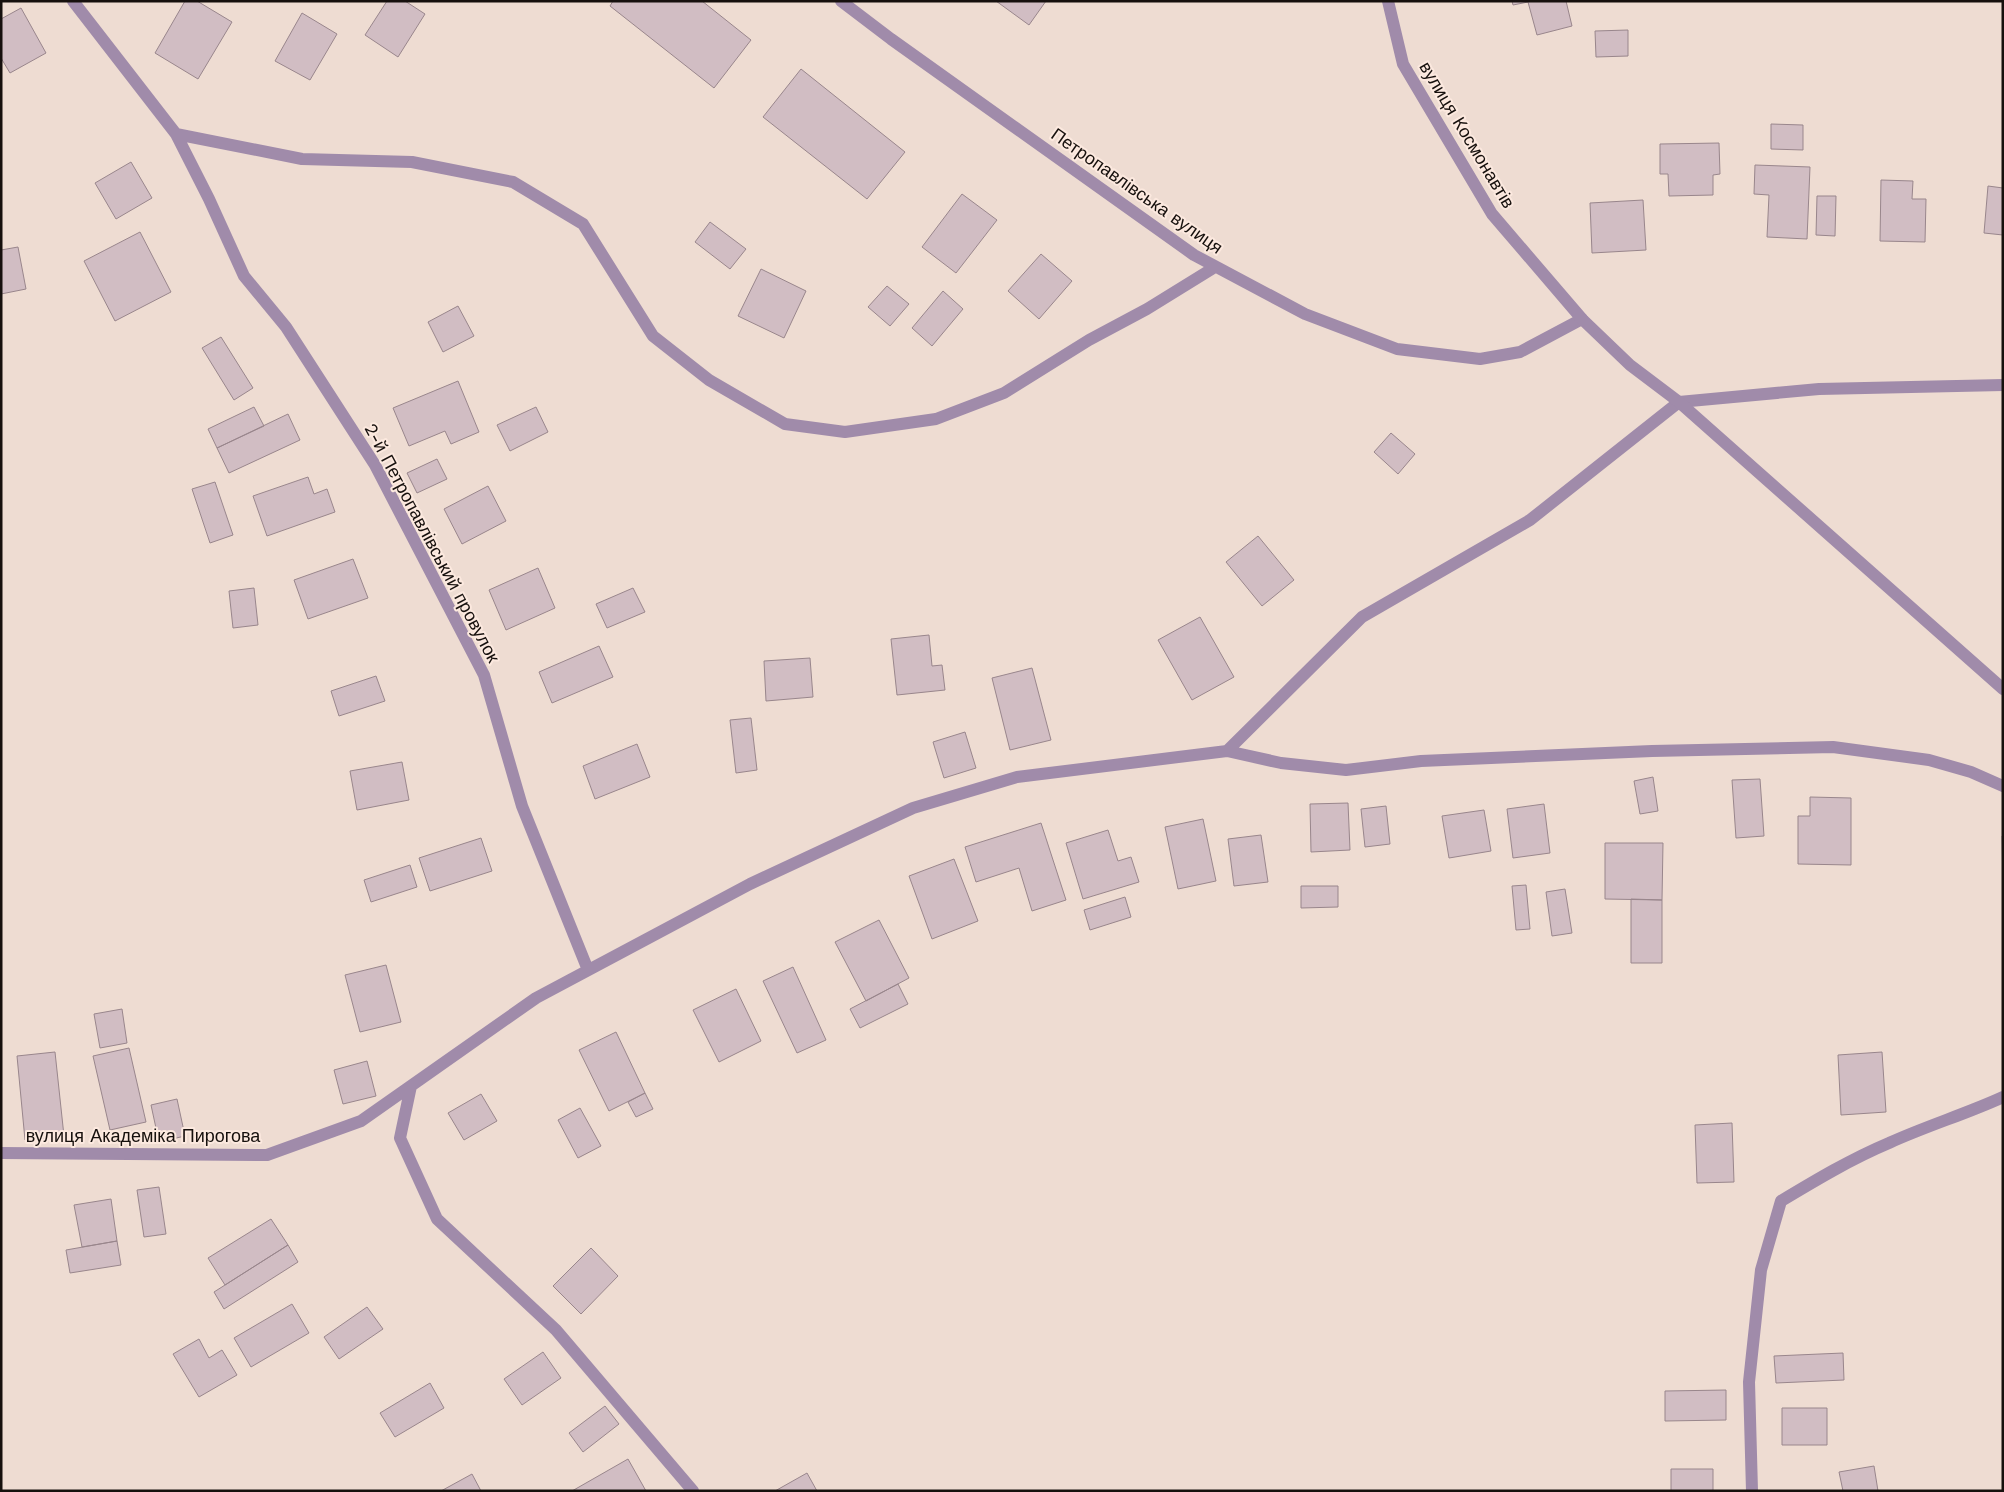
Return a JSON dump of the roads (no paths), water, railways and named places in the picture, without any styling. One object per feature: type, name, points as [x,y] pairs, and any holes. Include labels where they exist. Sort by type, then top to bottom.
[{"type":"street","name":"2-й Петропавлівський провулок","points":[[73,1],[176,134],[209,199],[244,276],[286,327],[375,465],[484,675],[522,806],[588,970]]},
{"type":"street","name":"Петропавлівська вулиця","points":[[841,1],[891,40],[1194,256],[1305,314],[1397,349],[1480,359],[1520,352],[1582,319]]},
{"type":"street","name":"вулиця Космонавтів","points":[[1388,1],[1403,64],[1492,214],[1582,319],[1630,366],[1679,402],[2003,689]]},
{"type":"street","points":[[176,134],[302,159],[412,162],[513,182],[583,224],[653,336],[709,380],[785,424],[845,432],[936,419],[1004,393],[1089,340],[1147,309],[1215,267]]},
{"type":"street","points":[[1227,751],[1362,617],[1530,520],[1679,402],[1819,389],[2003,385]]},
{"type":"street","points":[[1227,751],[1281,764],[1346,770],[1421,761],[1652,751],[1833,747],[1929,760],[1971,772],[2003,786]]},
{"type":"street","name":"вулиця Академіка Пирогова","points":[[1,1153],[267,1155],[361,1121],[536,998],[750,884],[913,808],[1016,777],[1227,751]]},
{"type":"street","points":[[411,1086],[400,1138],[437,1219],[556,1330],[693,1491]]},
{"type":"street","points":[[1752,1491],[1749,1382],[1761,1270],[1781,1201],[1825,1174],[1889,1143],[2003,1097]]}]
